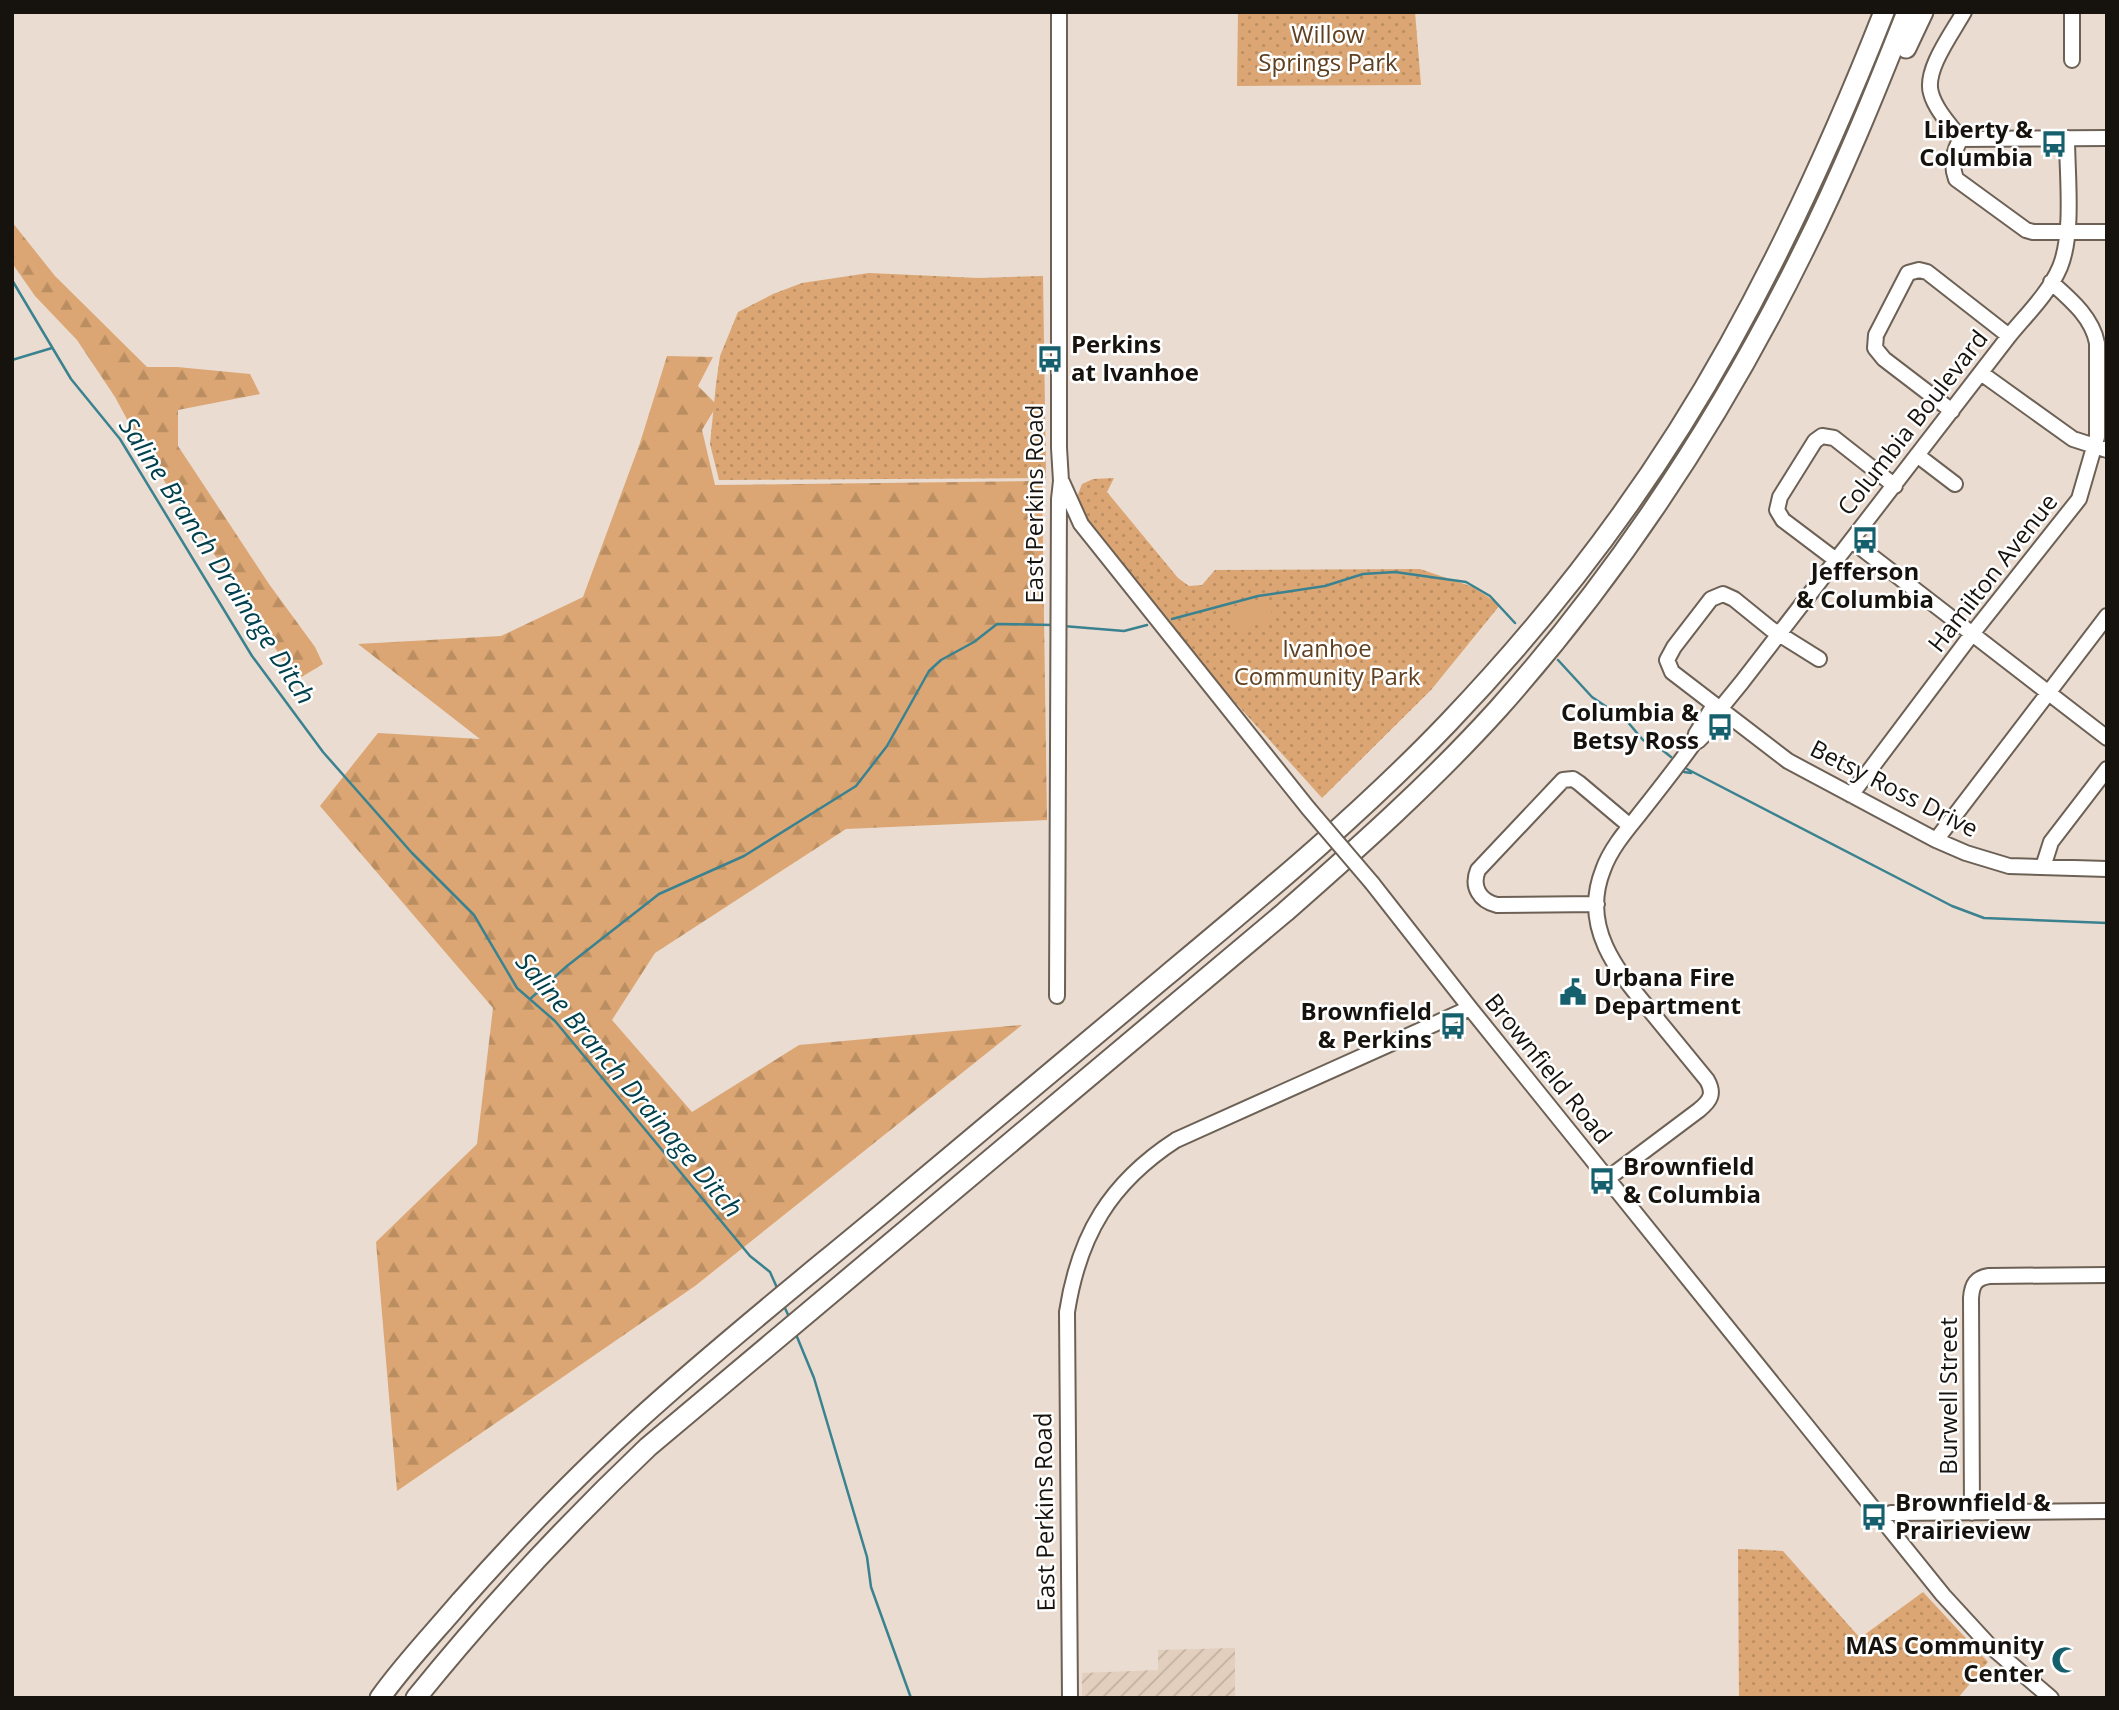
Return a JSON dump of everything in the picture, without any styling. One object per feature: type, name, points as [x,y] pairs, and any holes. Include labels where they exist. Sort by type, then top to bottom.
[{"type":"highway","points":[[1833,134],[1876,12]]},
{"type":"highway","points":[[381,1695],[485,1575],[583,1471],[638,1419],[748,1324],[1270,890],[1390,782],[1498,668],[1610,529],[1692,409],[1772,265],[1833,134],[1884,12]]},
{"type":"highway","points":[[416,1698],[508,1588],[648,1447],[1325,877],[1394,816],[1498,709],[1583,606],[1716,411],[1804,250],[1844,163],[1907,12]]},
{"type":"highway","points":[[1844,163],[1884,94],[1923,12]]},
{"type":"street","name":"East Perkins Road","points":[[1058,996],[1058,613],[1061,481],[1059,12]]},
{"type":"street","points":[[1961,139],[1932,97],[1930,80],[1938,58],[1964,12]]},
{"type":"street","points":[[2072,12],[2072,60]]},
{"type":"street","name":"Columbia Boulevard","points":[[1607,1179],[1699,1110],[1712,1093],[1707,1080],[1610,959],[1601,937],[1597,904],[1598,885],[1603,869],[1630,826],[1694,743],[1701,740],[1721,718],[1720,709],[2009,336],[2045,294],[2060,267],[2068,232],[2067,138]]},
{"type":"street","points":[[1961,139],[2107,138]]},
{"type":"street","points":[[1961,139],[1955,149],[1953,163],[1954,174],[1959,183],[2026,230],[2107,232]]},
{"type":"street","points":[[1951,411],[1884,359],[1875,348],[1877,335],[1908,273],[1919,270],[1927,272],[2009,336]]},
{"type":"street","name":"Hamilton Avenue","points":[[1851,795],[1972,634],[2079,499],[2101,449],[2095,333],[2085,316],[2052,282]]},
{"type":"street","points":[[1981,373],[2073,439],[2101,449]]},
{"type":"street","points":[[1836,560],[1783,520],[1777,510],[1780,497],[1815,441],[1822,436],[1834,438],[1895,486]]},
{"type":"street","points":[[1917,456],[1955,484]]},
{"type":"street","name":"Brownfield Road","points":[[1061,481],[1081,524],[1880,1518],[1969,1625],[2051,1698]]},
{"type":"street","points":[[1852,541],[2107,738]]},
{"type":"street","name":"Betsy Ross Drive","points":[[1779,634],[1728,595],[1717,595],[1674,647],[1667,660],[1672,672],[1788,761],[1936,840],[2009,866],[2107,869]]},
{"type":"street","points":[[1936,840],[2107,616]]},
{"type":"street","points":[[1779,634],[1819,659]]},
{"type":"street","points":[[2043,867],[2051,842],[2107,769]]},
{"type":"street","points":[[1597,904],[1489,903],[1480,896],[1474,882],[1475,877],[1478,870],[1563,780],[1573,779],[1579,783],[1630,826]]},
{"type":"street","name":"East Perkins Road","points":[[1070,1698],[1066,1325],[1077,1262],[1094,1224],[1125,1181],[1156,1153],[1203,1126],[1469,1008]]},
{"type":"street","name":"Burwell Street","points":[[1972,1513],[1972,1286],[1976,1280],[1989,1276],[2107,1275]]},
{"type":"street","points":[[1880,1518],[1891,1513],[2107,1511]]},
{"type":"shaded area","points":[[1235,1648],[1235,1698],[1082,1698],[1082,1673],[1158,1670],[1158,1650]]},
{"type":"green space","name":"Willow Springs Park","points":[[1238,12],[1415,12],[1421,85],[1237,86]]},
{"type":"green space","points":[[12,222],[55,276],[147,367],[250,374],[260,394],[178,410],[178,446],[269,584],[315,647],[323,664],[295,681],[235,581],[203,540],[142,447],[115,397],[77,340],[35,296],[12,263]]},
{"type":"green space","points":[[869,273],[978,278],[1043,276],[1046,478],[719,480],[710,444],[716,384],[720,356],[738,312],[802,283]]},
{"type":"green space","points":[[667,356],[713,357],[698,386],[717,405],[702,430],[715,485],[1042,481],[1047,820],[846,829],[655,953],[612,1020],[692,1112],[799,1045],[1022,1025],[695,1286],[397,1491],[376,1242],[477,1144],[493,1008],[320,806],[378,733],[480,739],[358,644],[501,636],[583,597],[640,443]]},
{"type":"green space","name":"Ivanhoe Community Park","points":[[1114,478],[1107,492],[1178,578],[1189,586],[1202,585],[1215,570],[1420,569],[1473,587],[1500,605],[1431,690],[1322,798],[1161,617],[1101,541],[1075,502],[1082,484],[1093,479]]},
{"type":"green space","points":[[1269,599],[1273,620],[1236,631],[1231,607]]},
{"type":"green space","points":[[1738,1549],[1783,1551],[1860,1638],[1923,1592],[1988,1662],[1958,1698],[1739,1698]]},
{"type":"waterway","name":"Saline Branch Drainage Ditch","points":[[12,280],[71,379],[120,439],[252,656],[323,752],[412,853],[474,915],[517,988],[555,1021],[750,1256],[770,1272],[778,1290]]},
{"type":"waterway","points":[[12,360],[52,348]]},
{"type":"waterway","points":[[1172,619],[1258,596],[1325,586],[1363,574],[1395,572],[1466,582],[1490,596],[1515,623]]},
{"type":"waterway","points":[[530,999],[567,966],[659,894],[744,856],[856,786],[887,746],[929,671],[941,660],[974,642],[997,624],[1053,625]]},
{"type":"waterway","points":[[1063,626],[1124,631],[1147,625]]},
{"type":"waterway","points":[[1558,660],[1592,697],[1626,720],[1643,740],[1656,745],[1671,757]]},
{"type":"waterway","points":[[1687,769],[1952,906],[1984,918],[2107,923]]},
{"type":"waterway","points":[[1684,772],[1691,773]]},
{"type":"waterway","name":"Saline Branch Drainage Ditch","points":[[784,1306],[790,1319]]},
{"type":"waterway","name":"Saline Branch Drainage Ditch","points":[[795,1332],[814,1378],[867,1557],[871,1587],[911,1698]]},
{"type":"place","name":"Liberty & Columbia","points":[[2054,144]]},
{"type":"place","name":"Perkins at Ivanhoe","points":[[1050,359]]},
{"type":"place","name":"Jefferson & Columbia","points":[[1865,540]]},
{"type":"place","name":"Columbia & Betsy Ross","points":[[1720,727]]},
{"type":"place","name":"Urbana Fire Department","points":[[1573,992]]},
{"type":"place","name":"Brownfield & Perkins","points":[[1453,1026]]},
{"type":"place","name":"Brownfield & Columbia","points":[[1602,1181]]},
{"type":"place","name":"Brownfield & Prairieview","points":[[1874,1517]]},
{"type":"place","name":"MAS Community Center","points":[[2065,1660]]}]
